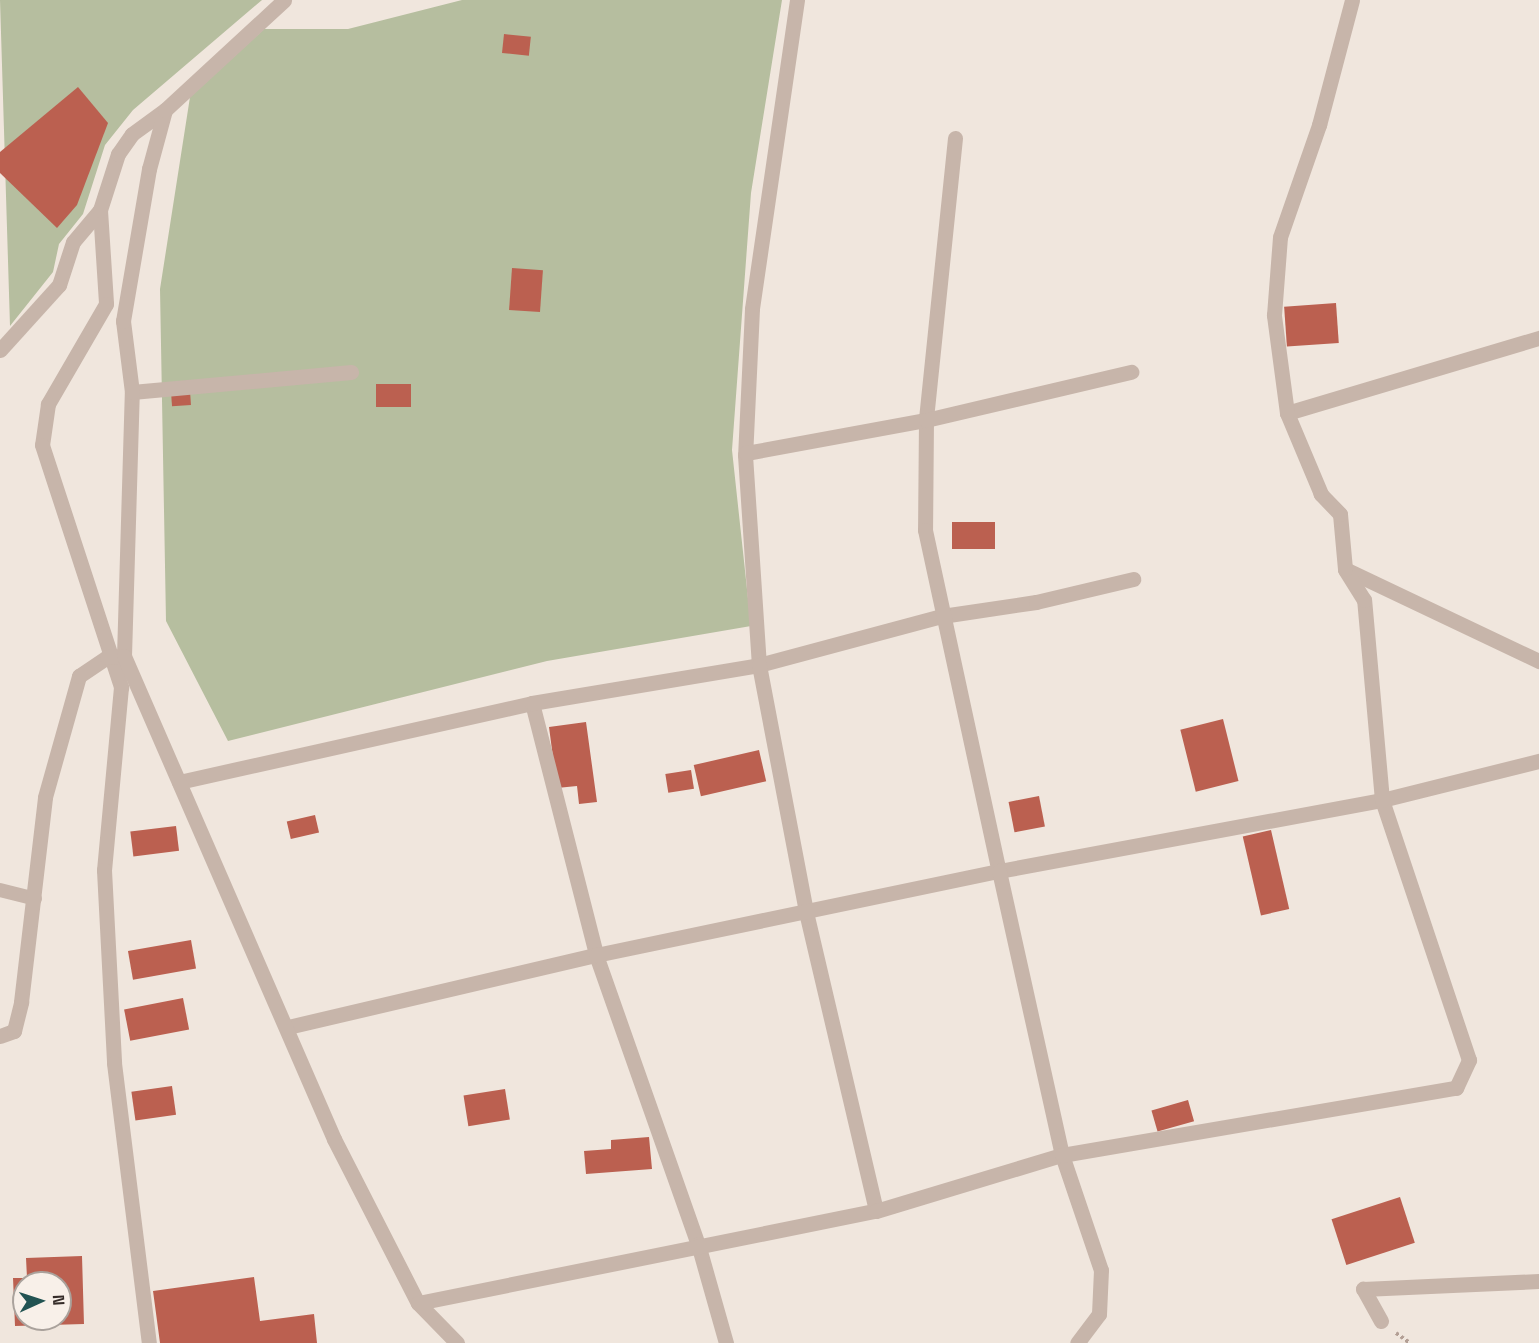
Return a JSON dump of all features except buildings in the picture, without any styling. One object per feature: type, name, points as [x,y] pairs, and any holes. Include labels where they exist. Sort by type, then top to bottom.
[{"type":"street","points":[[0,350],[59,285],[74,242],[100,210],[118,154],[145,122],[165,110],[284,0]]},
{"type":"street","points":[[797,0],[752,309],[746,453],[759,665],[806,912],[876,1210]]},
{"type":"street","points":[[418,1303],[698,1244],[876,1210],[1062,1155],[1456,1088],[1469,1060],[1382,800],[1364,600],[1345,569],[1340,514],[1321,494],[1287,413],[1274,315],[1280,237],[1319,125],[1352,0]]},
{"type":"street","points":[[165,110],[123,321],[132,392],[124,656],[288,1027],[334,1139],[418,1303],[457,1343]]},
{"type":"street","points":[[955,138],[926,420],[925,530],[942,616],[1062,1155],[1101,1269],[1099,1314],[1077,1343]]},
{"type":"street","points":[[100,210],[106,304],[48,404],[42,445],[107,657],[121,687],[104,870],[114,1063],[149,1343]]},
{"type":"street","points":[[1287,413],[1539,338]]},
{"type":"street","points":[[132,392],[351,372]]},
{"type":"street","points":[[746,453],[926,420],[1131,372]]},
{"type":"street","points":[[1345,569],[1539,661]]},
{"type":"street","points":[[179,782],[532,703],[759,665],[942,616],[1036,602],[1132,579]]},
{"type":"street","points":[[7,1034],[35,899],[45,797],[79,676],[107,657],[124,656]]},
{"type":"street","points":[[532,703],[596,955],[698,1244],[726,1343]]},
{"type":"street","points":[[288,1027],[596,955],[999,871],[1382,800],[1539,761]]},
{"type":"street","points":[[1381,1322],[1363,1289],[1539,1281]]},
{"type":"lane","points":[[0,890],[35,899]]},
{"type":"lane","points":[[0,1041],[7,1034]]},
{"type":"green space","points":[[0,0],[262,0],[133,110],[105,145],[83,214],[59,244],[53,272],[10,326]]},
{"type":"green space","points":[[462,0],[782,0],[751,193],[732,450],[751,626],[547,661],[228,741],[166,621],[160,289],[190,97],[264,29],[348,29]]}]
